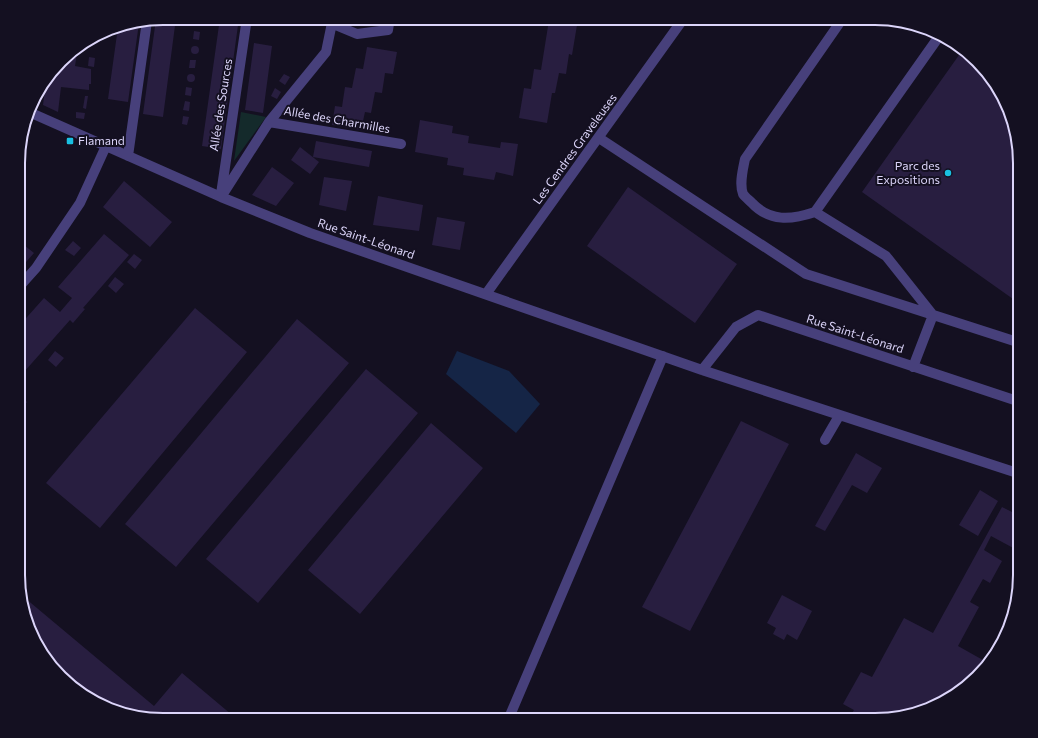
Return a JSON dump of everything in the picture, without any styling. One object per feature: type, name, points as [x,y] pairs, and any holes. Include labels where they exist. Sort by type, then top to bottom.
[{"type":"street","name":"Allée des Sources","points":[[221,197],[247,25]]},
{"type":"street","name":"Allée des Charmilles","points":[[221,197],[270,122],[326,52],[332,25]]},
{"type":"street","name":"Allée des Charmilles","points":[[340,25],[357,34],[388,30],[389,25]]},
{"type":"street","name":"Les Cendres Graveleuses","points":[[486,294],[679,25]]},
{"type":"street","points":[[838,25],[745,159],[741,175],[743,194],[758,210],[771,217],[800,217],[815,212],[937,39]]},
{"type":"street","points":[[128,156],[146,26]]},
{"type":"street","name":"Rue Saint-Léonard","points":[[34,114],[221,197],[310,233],[702,370],[1013,472]]},
{"type":"street","name":"Allée des Charmilles","points":[[270,122],[401,144]]},
{"type":"street","points":[[599,138],[806,274],[1013,341]]},
{"type":"street","points":[[25,280],[36,268],[80,203],[106,146]]},
{"type":"street","points":[[815,212],[886,256],[933,315]]},
{"type":"street","name":"Rue Saint-Léonard","points":[[702,370],[736,326],[758,315],[1013,400]]},
{"type":"street","points":[[913,366],[933,315]]},
{"type":"street","points":[[511,713],[663,356]]},
{"type":"street","points":[[825,440],[839,416]]},
{"type":"green space","points":[[241,112],[266,117],[234,161]]},
{"type":"water","points":[[457,351],[509,371],[540,404],[516,433],[446,374]]},
{"type":"building","points":[[155,25],[175,25],[163,117],[143,114]]},
{"type":"building","points":[[219,25],[238,25],[221,149],[202,146]]},
{"type":"building","points":[[548,25],[577,25],[572,55],[569,54],[566,74],[559,73],[555,93],[552,93],[547,123],[519,118],[524,88],[531,89],[534,69],[541,70]]},
{"type":"building","points":[[138,27],[128,102],[108,99],[117,32]]},
{"type":"building","points":[[194,31],[200,32],[199,40],[193,39]]},
{"type":"building","points":[[254,43],[272,46],[263,113],[245,110]]},
{"type":"building","points":[[193,46],[197,46],[199,50],[197,54],[193,54],[191,52],[191,48]]},
{"type":"building","points":[[367,47],[397,52],[393,74],[385,73],[382,93],[375,92],[371,113],[365,112],[361,130],[332,125],[335,106],[342,107],[345,87],[352,88],[356,68],[363,69]]},
{"type":"building","name":"Parc des Expositions","points":[[960,54],[973,65],[995,94],[1006,118],[1010,136],[1013,154],[1013,299],[862,192]]},
{"type":"building","points":[[77,55],[75,66],[91,69],[91,84],[89,84],[89,90],[61,87],[58,112],[43,105],[45,91],[48,86],[59,72]]},
{"type":"building","points":[[89,57],[95,58],[94,67],[88,66]]},
{"type":"building","points":[[190,60],[196,60],[195,68],[189,68]]},
{"type":"building","points":[[189,74],[193,74],[195,78],[193,82],[189,82],[187,80],[187,76]]},
{"type":"building","points":[[284,74],[290,77],[285,85],[279,81]]},
{"type":"building","points":[[186,87],[192,88],[191,96],[185,95]]},
{"type":"building","points":[[275,88],[281,92],[277,99],[271,96]]},
{"type":"building","points":[[85,96],[88,96],[86,109],[83,108]]},
{"type":"building","points":[[185,101],[190,102],[189,111],[183,110]]},
{"type":"building","points":[[76,112],[85,113],[84,119],[76,118]]},
{"type":"building","points":[[183,116],[189,117],[187,125],[182,124]]},
{"type":"building","points":[[420,120],[453,126],[452,133],[469,136],[468,143],[500,148],[501,142],[518,144],[513,176],[496,172],[494,180],[463,175],[464,168],[447,165],[448,158],[415,152]]},
{"type":"building","points":[[316,141],[372,151],[369,167],[313,157]]},
{"type":"building","points":[[300,147],[319,162],[310,174],[291,160]]},
{"type":"building","points":[[272,167],[294,183],[276,206],[252,195]]},
{"type":"building","points":[[324,177],[352,181],[346,211],[319,205]]},
{"type":"building","points":[[124,181],[172,222],[150,247],[103,207]]},
{"type":"building","points":[[628,187],[737,264],[695,323],[587,246]]},
{"type":"building","points":[[378,196],[423,205],[419,231],[373,225]]},
{"type":"building","points":[[437,217],[465,222],[460,250],[432,245]]},
{"type":"building","points":[[104,234],[129,255],[83,308],[85,309],[73,323],[70,320],[25,371],[25,319],[44,298],[60,312],[72,298],[58,287]]},
{"type":"building","points":[[73,241],[81,248],[74,256],[65,250]]},
{"type":"building","points":[[25,246],[34,253],[25,263]]},
{"type":"building","points":[[134,254],[142,260],[135,269],[127,262]]},
{"type":"building","points":[[115,277],[124,284],[116,293],[108,286]]},
{"type":"building","points":[[195,308],[247,352],[100,528],[46,483]]},
{"type":"building","points":[[297,319],[349,363],[176,567],[125,524]]},
{"type":"building","points":[[55,351],[64,358],[56,367],[48,360]]},
{"type":"building","points":[[366,369],[418,413],[258,603],[206,559]]},
{"type":"building","points":[[741,421],[789,444],[690,631],[642,607]]},
{"type":"building","points":[[431,423],[483,468],[360,614],[308,570]]},
{"type":"building","points":[[856,453],[882,468],[867,493],[852,485],[825,531],[815,526]]},
{"type":"building","points":[[980,490],[998,501],[978,536],[959,525]]},
{"type":"building","points":[[1002,507],[1013,512],[1013,548],[991,536],[984,550],[1002,561],[990,583],[983,579],[970,602],[979,607],[958,646],[984,660],[979,666],[952,690],[920,706],[884,713],[852,713],[854,710],[843,704],[861,672],[872,677],[904,618],[933,633]]},
{"type":"building","points":[[782,595],[812,611],[797,640],[787,634],[784,640],[773,634],[776,628],[767,623]]},
{"type":"building","points":[[28,600],[154,706],[182,673],[230,713],[154,713],[118,706],[94,695],[72,679],[48,652],[32,620]]},
{"type":"place","name":"Flamand","points":[[70,141]]},
{"type":"place","name":"Parc des Expositions","points":[[948,173]]}]
